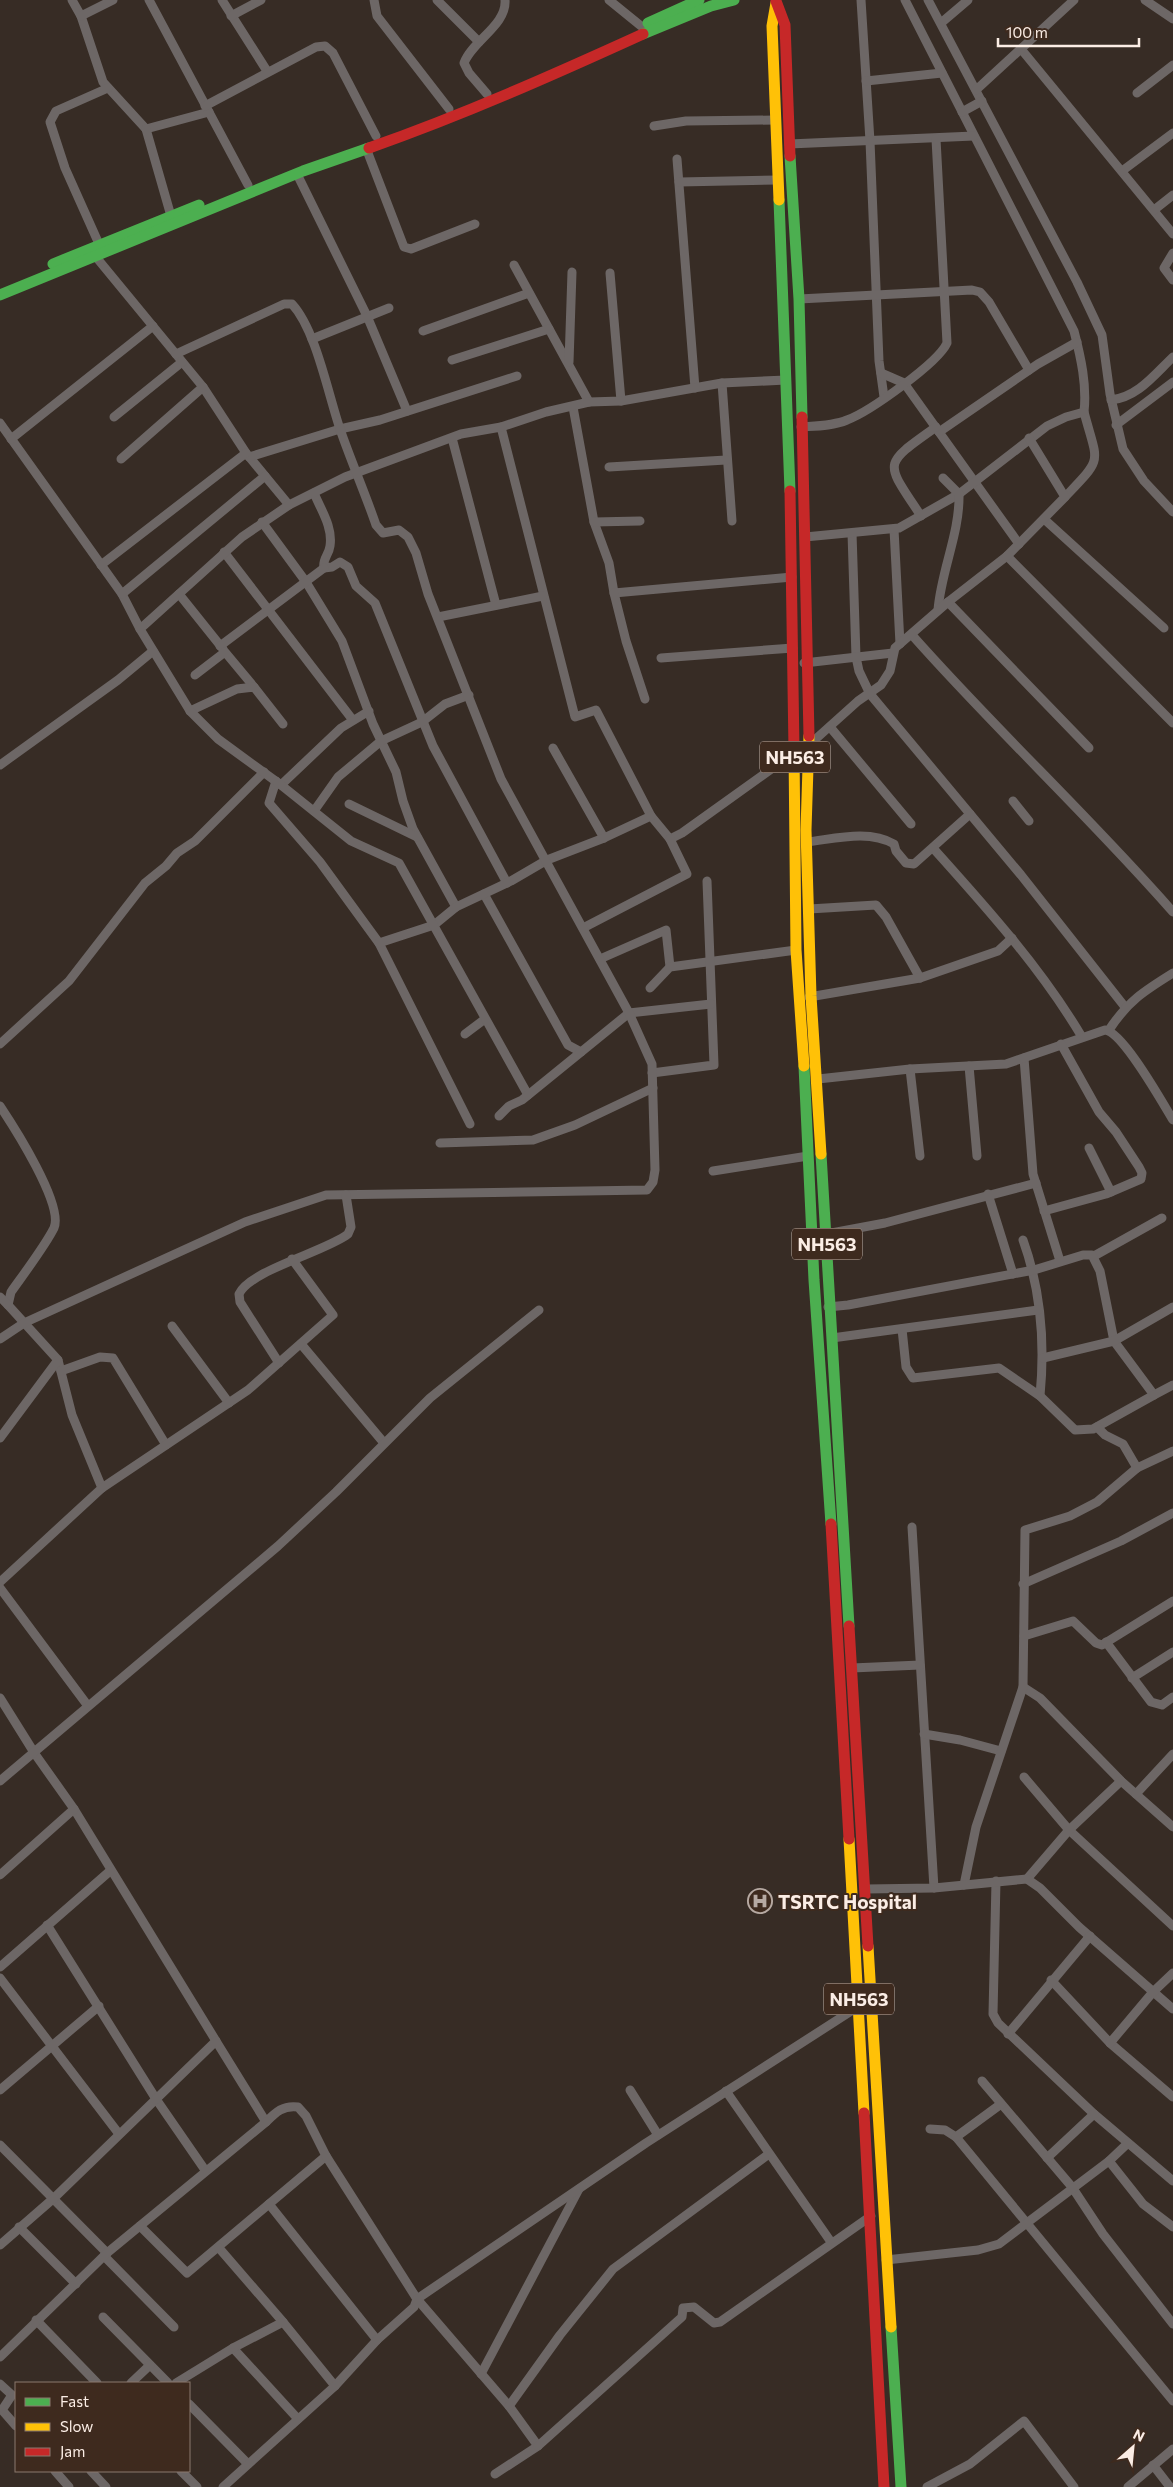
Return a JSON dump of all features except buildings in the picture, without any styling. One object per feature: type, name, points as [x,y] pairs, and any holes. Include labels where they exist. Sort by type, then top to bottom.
[{"type":"main road","points":[[0,286],[99,244],[553,67],[699,0]]},
{"type":"main road","points":[[0,295],[297,174],[439,123],[556,74],[652,30],[711,6],[734,0]]},
{"type":"main road","name":"NH563","points":[[776,1],[772,26],[790,461],[796,950],[815,1308],[838,1634],[871,2216],[884,2487]]},
{"type":"main road","name":"NH563","points":[[776,1],[785,25],[789,144],[799,299],[808,662],[807,842],[812,996],[901,2487]]},
{"type":"street","points":[[72,0],[81,16],[103,82],[146,129],[171,216]]},
{"type":"street","points":[[81,16],[113,0]]},
{"type":"street","points":[[149,0],[248,186]]},
{"type":"street","points":[[222,0],[267,71]]},
{"type":"street","points":[[231,16],[261,0]]},
{"type":"street","points":[[374,0],[377,16],[449,109]]},
{"type":"street","points":[[437,0],[479,42]]},
{"type":"street","points":[[487,94],[469,73],[464,63],[501,15],[505,0]]},
{"type":"street","points":[[609,0],[641,26]]},
{"type":"street","points":[[861,0],[881,373],[884,397]]},
{"type":"street","points":[[904,0],[942,73],[972,106],[1077,282],[1102,335],[1111,400],[1123,450],[1144,481],[1173,512]]},
{"type":"street","points":[[928,0],[976,90]]},
{"type":"street","points":[[941,24],[968,0]]},
{"type":"street","points":[[670,839],[682,833],[794,752],[809,745],[870,694],[885,680],[890,671],[893,653],[900,644],[938,610],[1007,556],[1094,466],[1096,458],[1084,412],[1086,398],[1074,332],[974,136],[972,106],[976,90],[1074,0]]},
{"type":"street","points":[[1145,0],[1171,13]]},
{"type":"street","points":[[146,129],[207,109],[267,71],[296,59],[316,47],[328,47],[338,61],[376,136]]},
{"type":"street","points":[[1021,49],[1173,234]]},
{"type":"street","points":[[1137,93],[1173,65]]},
{"type":"street","points":[[866,81],[942,73]]},
{"type":"street","points":[[99,244],[65,168],[50,122],[56,111],[108,88]]},
{"type":"street","points":[[654,126],[686,121],[775,120]]},
{"type":"street","points":[[1122,171],[1173,134]]},
{"type":"street","points":[[789,144],[974,136]]},
{"type":"street","points":[[801,427],[823,426],[848,420],[904,383],[941,352],[948,343],[936,139]]},
{"type":"street","points":[[366,148],[404,247],[411,249],[475,224]]},
{"type":"street","points":[[678,159],[694,388]]},
{"type":"street","points":[[297,174],[367,316],[407,411]]},
{"type":"street","points":[[679,182],[777,180]]},
{"type":"street","points":[[1154,210],[1173,195]]},
{"type":"street","points":[[1173,253],[1164,268],[1173,280]]},
{"type":"street","points":[[96,257],[203,387],[248,455],[289,505]]},
{"type":"street","points":[[514,265],[589,402]]},
{"type":"street","points":[[569,364],[572,272]]},
{"type":"street","points":[[610,273],[621,401]]},
{"type":"street","points":[[799,299],[877,293],[972,290],[984,295],[1029,370]]},
{"type":"street","points":[[423,331],[529,293]]},
{"type":"street","points":[[0,1339],[24,1323],[245,1222],[326,1195],[648,1190],[653,1182],[655,1170],[652,1064],[628,1012],[600,959],[501,779],[408,537],[400,530],[383,533],[376,525],[340,429],[312,339],[295,306],[288,302],[179,358],[114,417]]},
{"type":"street","points":[[312,339],[389,308]]},
{"type":"street","points":[[11,439],[153,326]]},
{"type":"street","points":[[452,360],[549,329]]},
{"type":"street","points":[[921,516],[894,474],[893,466],[896,458],[904,450],[1029,370],[1077,342]]},
{"type":"street","points":[[1111,400],[1122,399],[1148,383],[1173,357]]},
{"type":"street","points":[[881,373],[904,383],[1019,544]]},
{"type":"street","points":[[101,565],[248,455],[407,411],[517,376]]},
{"type":"street","points":[[140,629],[224,552],[262,522],[327,484],[461,434],[501,427],[546,412],[589,402],[621,401],[722,382],[786,380]]},
{"type":"street","points":[[722,382],[726,460],[732,521]]},
{"type":"street","points":[[1116,425],[1173,382]]},
{"type":"street","points":[[121,459],[203,387]]},
{"type":"street","points":[[572,407],[594,522],[609,564],[626,641],[645,699]]},
{"type":"street","points":[[805,537],[894,529],[959,494],[1029,438],[1066,417],[1084,412]]},
{"type":"street","points":[[0,423],[122,594],[140,629],[190,711],[218,739],[279,783],[351,841],[399,863],[528,1095]]},
{"type":"street","points":[[501,427],[575,717],[596,710],[651,816],[670,839],[687,874],[583,928]]},
{"type":"street","points":[[452,438],[496,605]]},
{"type":"street","points":[[1029,438],[1065,497]]},
{"type":"street","points":[[609,467],[726,460]]},
{"type":"street","points":[[122,594],[264,476]]},
{"type":"street","points":[[938,610],[940,590],[959,509],[959,494],[943,478]]},
{"type":"street","points":[[314,493],[331,531],[330,548],[323,562],[324,568]]},
{"type":"street","points":[[1044,519],[1164,628]]},
{"type":"street","points":[[594,522],[640,521]]},
{"type":"street","points":[[262,522],[306,582],[342,641],[380,741],[396,772],[403,801],[417,837],[456,907]]},
{"type":"street","points":[[894,529],[900,644]]},
{"type":"street","points":[[852,534],[856,657],[859,671],[870,694],[970,814],[1125,1007]]},
{"type":"street","points":[[224,552],[352,719]]},
{"type":"street","points":[[1007,556],[1173,724]]},
{"type":"street","points":[[195,675],[268,609],[324,568],[332,568],[340,562],[348,567],[356,586],[375,603],[422,722],[507,883]]},
{"type":"street","points":[[614,593],[792,577]]},
{"type":"street","points":[[179,594],[283,724]]},
{"type":"street","points":[[438,618],[543,596]]},
{"type":"street","points":[[948,602],[1089,748]]},
{"type":"street","points":[[912,635],[957,686],[1070,799],[1173,912]]},
{"type":"street","points":[[661,658],[793,648]]},
{"type":"street","points":[[0,765],[118,680],[153,651]]},
{"type":"street","points":[[793,663],[893,653]]},
{"type":"street","points":[[190,711],[237,689],[254,687]]},
{"type":"street","points":[[314,811],[338,777],[380,741],[422,722],[445,704],[469,695]]},
{"type":"street","points":[[369,711],[352,719],[279,783],[269,804],[320,862],[379,943],[470,1124]]},
{"type":"street","points":[[830,726],[911,824]]},
{"type":"street","points":[[553,748],[604,838]]},
{"type":"street","points":[[0,1044],[69,980],[145,883],[166,866],[177,853],[195,841],[264,772]]},
{"type":"street","points":[[1013,801],[1029,821]]},
{"type":"street","points":[[350,804],[417,837]]},
{"type":"street","points":[[807,842],[862,836],[883,837],[894,844],[896,851],[910,864],[920,860],[970,814]]},
{"type":"street","points":[[379,943],[434,925],[456,907],[507,883],[547,860],[604,838],[651,816]]},
{"type":"street","points":[[933,848],[1012,938],[1055,996],[1082,1037]]},
{"type":"street","points":[[652,1072],[714,1065],[707,881]]},
{"type":"street","points":[[484,894],[568,1045],[581,1052]]},
{"type":"street","points":[[809,909],[876,905],[886,917],[920,978]]},
{"type":"street","points":[[600,959],[666,930],[670,966]]},
{"type":"street","points":[[799,998],[920,978],[998,951],[1012,938]]},
{"type":"street","points":[[650,988],[670,966],[796,950]]},
{"type":"street","points":[[818,1079],[910,1069],[1006,1064],[1082,1037],[1109,1030],[1125,1007],[1173,973]]},
{"type":"street","points":[[499,1116],[528,1095],[628,1012],[711,1004]]},
{"type":"street","points":[[465,1034],[485,1019]]},
{"type":"street","points":[[1109,1030],[1117,1036],[1139,1065],[1173,1120]]},
{"type":"street","points":[[1044,1211],[1111,1192],[1141,1179],[1142,1173],[1116,1132],[1099,1112],[1061,1044]]},
{"type":"street","points":[[1024,1058],[1030,1148],[1036,1183],[1060,1262]]},
{"type":"street","points":[[969,1066],[977,1156]]},
{"type":"street","points":[[910,1069],[920,1156]]},
{"type":"street","points":[[440,1142],[533,1140],[574,1125],[653,1088]]},
{"type":"street","points":[[1,1110],[37,1167],[52,1203],[55,1226],[11,1292],[8,1305]]},
{"type":"street","points":[[1089,1148],[1111,1192]]},
{"type":"street","points":[[714,1171],[808,1156]]},
{"type":"street","points":[[826,1234],[885,1223],[988,1194],[1036,1183]]},
{"type":"street","points":[[988,1194],[1014,1274]]},
{"type":"street","points":[[279,1363],[240,1302],[239,1294],[248,1284],[292,1259],[348,1234],[351,1226],[346,1195]]},
{"type":"street","points":[[815,1308],[848,1305],[1034,1270],[1083,1255],[1094,1256],[1162,1218]]},
{"type":"street","points":[[1023,1240],[1034,1270],[1043,1358],[1040,1396]]},
{"type":"street","points":[[1094,1256],[1100,1271],[1114,1341],[1154,1395]]},
{"type":"street","points":[[0,1582],[102,1488],[248,1390],[333,1315],[292,1259]]},
{"type":"street","points":[[0,1297],[58,1360],[72,1415],[102,1488]]},
{"type":"street","points":[[1043,1358],[1114,1341],[1173,1307]]},
{"type":"street","points":[[0,1781],[35,1754],[88,1706],[278,1546],[336,1492],[430,1398],[538,1310]]},
{"type":"street","points":[[832,1338],[1038,1310]]},
{"type":"street","points":[[172,1326],[229,1403]]},
{"type":"street","points":[[902,1329],[906,1367],[913,1378],[998,1368],[1040,1396],[1075,1430],[1083,1431],[1097,1427],[1173,1385]]},
{"type":"street","points":[[301,1344],[384,1443]]},
{"type":"street","points":[[61,1371],[100,1357],[113,1358],[166,1445]]},
{"type":"street","points":[[0,1438],[58,1360]]},
{"type":"street","points":[[1097,1427],[1105,1435],[1123,1444],[1137,1468]]},
{"type":"street","points":[[964,1885],[976,1827],[1023,1687],[1025,1530],[1070,1516],[1096,1502],[1137,1468],[1173,1451]]},
{"type":"street","points":[[1023,1584],[1121,1541],[1173,1513]]},
{"type":"street","points":[[912,1528],[934,1888]]},
{"type":"street","points":[[0,1588],[88,1706]]},
{"type":"street","points":[[1024,1636],[1073,1621],[1096,1643],[1102,1645],[1173,1601]]},
{"type":"street","points":[[1106,1642],[1151,1702],[1157,1706],[1162,1705],[1173,1697]]},
{"type":"street","points":[[1132,1678],[1173,1652]]},
{"type":"street","points":[[852,1668],[920,1665]]},
{"type":"street","points":[[1023,1687],[1040,1698],[1121,1782],[1173,1827]]},
{"type":"street","points":[[0,1700],[74,1809],[110,1871],[266,2122]]},
{"type":"street","points":[[924,1734],[960,1740],[1001,1751]]},
{"type":"street","points":[[1136,1794],[1173,1754]]},
{"type":"street","points":[[1024,1778],[1069,1830],[1173,1926]]},
{"type":"street","points":[[1027,1879],[1069,1830],[1121,1782]]},
{"type":"street","points":[[0,1875],[74,1809]]},
{"type":"street","points":[[0,1967],[110,1871]]},
{"type":"street","points":[[866,1889],[934,1888],[1027,1879],[1040,1888],[1090,1936],[1173,2009]]},
{"type":"street","points":[[996,1882],[994,2014],[1008,2034],[1094,2114],[1173,2181]]},
{"type":"street","points":[[47,1925],[156,2099],[205,2170]]},
{"type":"street","points":[[1008,2034],[1051,1980],[1090,1936]]},
{"type":"street","points":[[1110,2043],[1153,1992],[1173,1973]]},
{"type":"street","points":[[0,1978],[119,2134]]},
{"type":"street","points":[[1051,1980],[1110,2043],[1173,2097]]},
{"type":"street","points":[[0,2090],[99,2006]]},
{"type":"street","points":[[223,2487],[335,2386],[377,2340],[414,2306],[417,2299],[658,2135],[859,2006]]},
{"type":"street","points":[[0,2245],[54,2198],[216,2041]]},
{"type":"street","points":[[982,2081],[1072,2188],[1103,2234],[1173,2324]]},
{"type":"street","points":[[630,2090],[658,2135]]},
{"type":"street","points":[[726,2091],[832,2242]]},
{"type":"street","points":[[956,2137],[1001,2104]]},
{"type":"street","points":[[0,2357],[36,2320],[106,2255],[205,2170],[280,2109],[290,2106],[298,2107],[306,2116],[326,2156],[417,2299],[509,2406],[538,2446]]},
{"type":"street","points":[[1047,2158],[1094,2114]]},
{"type":"street","points":[[930,2129],[945,2130],[956,2137],[1173,2401]]},
{"type":"street","points":[[886,2260],[990,2247],[1027,2224],[1109,2161],[1128,2143]]},
{"type":"street","points":[[0,2145],[54,2198],[174,2327]]},
{"type":"street","points":[[509,2406],[560,2335],[613,2269],[769,2154]]},
{"type":"street","points":[[140,2226],[187,2273],[326,2156]]},
{"type":"street","points":[[1109,2161],[1143,2204],[1173,2227]]},
{"type":"street","points":[[481,2374],[579,2188]]},
{"type":"street","points":[[269,2204],[377,2340]]},
{"type":"street","points":[[494,2474],[538,2446],[682,2317],[683,2308],[694,2307],[714,2323],[720,2322],[871,2216]]},
{"type":"street","points":[[20,2227],[76,2284]]},
{"type":"street","points":[[219,2248],[335,2386]]},
{"type":"street","points":[[102,2317],[167,2382]]},
{"type":"street","points":[[36,2320],[96,2382]]},
{"type":"street","points":[[178,2382],[233,2348],[283,2322]]},
{"type":"street","points":[[233,2348],[298,2419]]},
{"type":"street","points":[[132,2382],[150,2365]]},
{"type":"street","points":[[0,2384],[14,2396],[2,2410],[15,2425]]},
{"type":"street","points":[[190,2405],[248,2464]]},
{"type":"street","points":[[926,2487],[970,2464],[1024,2421],[1074,2487]]},
{"type":"street","points":[[1128,2487],[1173,2448]]},
{"type":"street","points":[[1153,2465],[1170,2487]]},
{"type":"street","points":[[56,2472],[69,2487]]},
{"type":"street","points":[[92,2472],[106,2487]]},
{"type":"street","points":[[182,2472],[197,2487]]},
{"type":"traffic: fast","points":[[648,23],[699,0]]},
{"type":"traffic: fast","points":[[643,34],[711,6],[734,0]]},
{"type":"traffic: fast","points":[[0,295],[303,171],[369,148]]},
{"type":"traffic: fast","points":[[790,156],[799,299],[802,417]]},
{"type":"traffic: fast","points":[[779,200],[790,491]]},
{"type":"traffic: fast","points":[[53,264],[199,205]]},
{"type":"traffic: fast","points":[[804,1066],[814,1280],[831,1524]]},
{"type":"traffic: fast","points":[[821,1154],[849,1626]]},
{"type":"traffic: fast","points":[[891,2327],[901,2487]]},
{"type":"traffic: slow","points":[[776,3],[772,26],[779,200]]},
{"type":"traffic: slow","points":[[809,736],[806,830],[811,996],[821,1154]]},
{"type":"traffic: slow","points":[[794,750],[796,950],[804,1066]]},
{"type":"traffic: slow","points":[[849,1839],[864,2113]]},
{"type":"traffic: slow","points":[[868,1946],[891,2327]]},
{"type":"traffic: jam","points":[[776,1],[785,25],[790,156]]},
{"type":"traffic: jam","points":[[369,148],[507,94],[643,34]]},
{"type":"traffic: jam","points":[[802,417],[809,736]]},
{"type":"traffic: jam","points":[[790,491],[794,750]]},
{"type":"traffic: jam","points":[[831,1524],[849,1839]]},
{"type":"traffic: jam","points":[[849,1626],[868,1946]]},
{"type":"traffic: jam","points":[[864,2113],[884,2487]]},
{"type":"place","name":"TSRTC Hospital","points":[[760,1901]]}]
